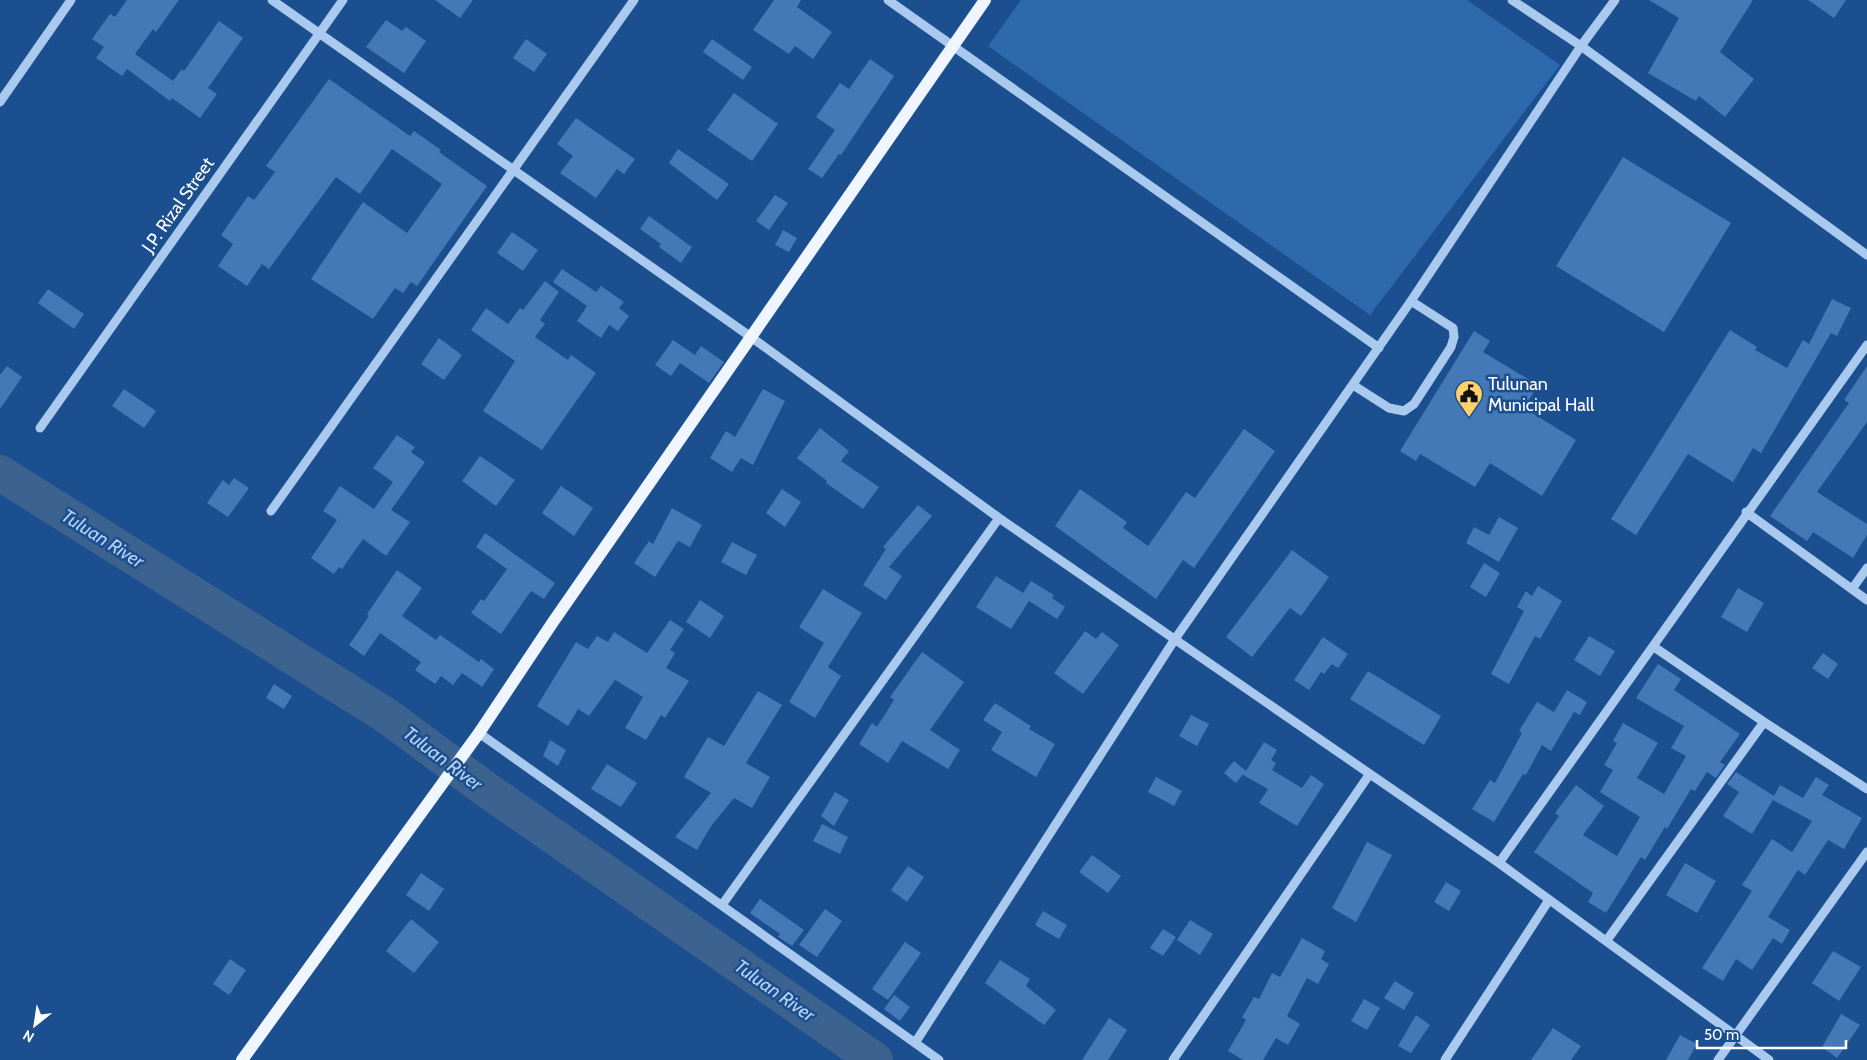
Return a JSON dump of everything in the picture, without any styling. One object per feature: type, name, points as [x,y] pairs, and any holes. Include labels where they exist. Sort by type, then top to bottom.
[{"type":"main road","points":[[242,1060],[470,746],[553,622],[985,0]]},
{"type":"street","points":[[0,102],[72,0]]},
{"type":"street","points":[[272,0],[751,337],[999,518],[1499,863],[1769,1060]]},
{"type":"street","name":"J.P. Rizal Street","points":[[40,428],[343,0]]},
{"type":"street","points":[[271,511],[634,0]]},
{"type":"street","points":[[888,0],[1379,348]]},
{"type":"street","points":[[1512,0],[1581,46],[1867,255]]},
{"type":"street","points":[[915,1043],[1175,639],[1379,348],[1581,46],[1615,0]]},
{"type":"street","points":[[1353,385],[1389,408],[1404,411],[1414,404],[1451,346],[1454,336],[1453,328],[1411,301]]},
{"type":"street","points":[[1499,863],[1654,646],[1746,512],[1867,345]]},
{"type":"street","points":[[1746,512],[1867,600]]},
{"type":"street","points":[[722,905],[999,518]]},
{"type":"street","points":[[1852,589],[1867,568]]},
{"type":"street","points":[[1654,646],[1764,722],[1867,789]]},
{"type":"street","points":[[1607,940],[1764,722]]},
{"type":"street","points":[[479,733],[938,1060]]},
{"type":"street","points":[[1173,1060],[1369,775]]},
{"type":"street","points":[[1718,1060],[1867,852]]},
{"type":"street","points":[[1445,1060],[1549,900]]},
{"type":"shaded area","points":[[1021,0],[1467,0],[1560,65],[1370,315],[988,46]]},
{"type":"building","points":[[127,0],[179,0],[156,32],[153,29],[135,54],[173,81],[182,69],[184,71],[219,21],[243,38],[208,88],[217,94],[200,118],[172,98],[170,101],[127,69],[122,76],[96,58],[104,47],[92,39],[110,14],[115,17]]},
{"type":"building","points":[[435,0],[473,0],[460,18]]},
{"type":"building","points":[[774,0],[801,0],[797,7],[832,32],[813,59],[795,46],[789,54],[753,30]]},
{"type":"building","points":[[1649,0],[1753,0],[1720,52],[1754,79],[1725,117],[1699,96],[1696,101],[1648,73],[1679,18]]},
{"type":"building","points":[[1808,0],[1846,0],[1834,18]]},
{"type":"building","points":[[386,20],[402,31],[406,27],[426,41],[404,73],[366,47]]},
{"type":"building","points":[[526,39],[547,54],[534,72],[513,58]]},
{"type":"building","points":[[712,39],[752,67],[743,80],[703,52]]},
{"type":"building","points":[[870,59],[894,76],[841,155],[839,154],[822,178],[808,169],[835,130],[816,117],[840,83],[849,89]]},
{"type":"building","points":[[329,79],[410,136],[414,131],[441,150],[439,152],[487,186],[417,286],[411,282],[403,293],[395,288],[373,319],[311,279],[363,202],[407,233],[442,184],[392,149],[360,194],[336,177],[269,269],[262,264],[247,286],[218,266],[233,244],[221,235],[248,196],[254,200],[275,172],[266,166]]},
{"type":"building","points":[[734,93],[778,124],[752,161],[707,130]]},
{"type":"building","points":[[576,118],[635,159],[624,174],[617,169],[596,198],[560,173],[573,156],[557,144]]},
{"type":"building","points":[[678,149],[729,184],[717,200],[669,163]]},
{"type":"building","points":[[1623,157],[1731,223],[1664,332],[1556,266]]},
{"type":"building","points":[[775,195],[788,203],[769,230],[756,221]]},
{"type":"building","points":[[649,216],[692,247],[681,263],[659,247],[661,244],[640,229]]},
{"type":"building","points":[[783,230],[797,238],[789,252],[775,245]]},
{"type":"building","points":[[512,232],[538,250],[523,271],[497,253]]},
{"type":"building","points":[[562,269],[596,292],[601,286],[624,302],[619,308],[629,316],[618,331],[609,325],[601,338],[577,321],[587,306],[553,282]]},
{"type":"building","points":[[545,281],[559,292],[540,320],[545,324],[535,337],[568,360],[571,355],[596,373],[542,450],[483,411],[515,361],[471,330],[486,308],[508,324],[520,308],[523,310]]},
{"type":"building","points":[[48,289],[84,314],[74,329],[38,303]]},
{"type":"building","points":[[1832,299],[1851,308],[1837,336],[1831,333],[1761,453],[1753,448],[1733,482],[1688,454],[1636,535],[1611,519],[1730,330],[1757,347],[1755,350],[1787,368],[1803,340],[1809,344]]},
{"type":"building","name":"Tulunan Municipal Hall","points":[[1474,331],[1490,341],[1483,352],[1538,385],[1524,408],[1576,440],[1542,496],[1490,463],[1475,487],[1420,454],[1416,461],[1400,451]]},
{"type":"building","points":[[439,338],[462,355],[444,380],[421,364]]},
{"type":"building","points":[[673,340],[695,355],[701,346],[724,362],[709,383],[680,363],[671,376],[655,365]]},
{"type":"building","points":[[7,366],[22,377],[0,409],[0,375]]},
{"type":"building","points":[[1867,366],[1867,422],[1817,492],[1867,524],[1867,535],[1853,558],[1813,532],[1807,541],[1770,516],[1849,403],[1844,400]]},
{"type":"building","points":[[124,389],[156,411],[144,428],[112,406]]},
{"type":"building","points":[[763,389],[785,401],[753,465],[741,458],[732,472],[710,458],[726,431],[735,437]]},
{"type":"building","points":[[820,428],[849,451],[841,461],[879,487],[863,509],[826,483],[827,481],[797,458]]},
{"type":"building","points":[[1244,429],[1275,451],[1194,568],[1183,560],[1156,599],[1055,526],[1080,489],[1127,522],[1123,528],[1148,546],[1186,492],[1195,498]]},
{"type":"building","points":[[397,435],[415,447],[411,452],[425,462],[391,510],[410,522],[386,556],[363,539],[342,569],[339,567],[334,574],[311,558],[337,520],[323,511],[340,486],[374,509],[393,482],[373,468]]},
{"type":"building","points":[[480,456],[515,480],[496,506],[462,481]]},
{"type":"building","points":[[234,478],[249,488],[228,517],[207,503],[223,480],[229,485]]},
{"type":"building","points":[[561,486],[593,508],[574,536],[542,513]]},
{"type":"building","points":[[782,489],[801,502],[785,527],[766,513]]},
{"type":"building","points":[[918,505],[932,516],[889,567],[902,576],[886,600],[863,585],[886,549],[883,547]]},
{"type":"building","points":[[672,508],[702,525],[690,547],[678,541],[655,577],[634,563],[649,541],[653,544]]},
{"type":"building","points":[[1499,517],[1518,528],[1499,562],[1466,543],[1474,527],[1489,535]]},
{"type":"building","points":[[485,533],[555,583],[544,599],[531,591],[501,634],[471,613],[481,599],[484,601],[507,569],[476,547]]},
{"type":"building","points":[[732,542],[757,555],[746,575],[721,562]]},
{"type":"building","points":[[1292,550],[1329,577],[1301,616],[1290,608],[1252,657],[1226,637]]},
{"type":"building","points":[[1484,563],[1500,573],[1486,597],[1470,587]]},
{"type":"building","points":[[397,570],[422,588],[402,616],[436,640],[440,635],[479,662],[481,659],[494,669],[482,687],[462,673],[453,685],[441,676],[435,684],[415,670],[421,662],[380,633],[364,656],[349,645],[369,616],[367,614]]},
{"type":"building","points":[[996,576],[1023,593],[1031,581],[1054,595],[1052,598],[1065,607],[1057,619],[1029,601],[1011,629],[976,607]]},
{"type":"building","points":[[1538,586],[1562,601],[1540,639],[1535,636],[1509,684],[1491,674],[1524,611],[1517,607],[1526,591],[1532,596]]},
{"type":"building","points":[[1738,588],[1764,603],[1747,632],[1721,617]]},
{"type":"building","points":[[823,589],[862,613],[828,667],[841,676],[815,718],[789,702],[824,643],[799,627]]},
{"type":"building","points":[[700,600],[724,616],[710,638],[686,622]]},
{"type":"building","points":[[670,620],[684,629],[670,650],[675,653],[666,668],[689,681],[665,718],[661,715],[646,740],[625,728],[643,697],[615,680],[589,716],[578,709],[568,726],[537,706],[576,642],[588,649],[597,636],[608,642],[614,632],[647,653]]},
{"type":"building","points":[[1085,631],[1096,639],[1102,632],[1119,645],[1083,694],[1054,673]]},
{"type":"building","points":[[1589,636],[1615,651],[1600,676],[1574,660]]},
{"type":"building","points":[[1323,637],[1348,654],[1338,668],[1332,664],[1324,674],[1321,672],[1309,690],[1294,680]]},
{"type":"building","points":[[922,652],[964,682],[930,730],[960,750],[948,769],[902,741],[888,763],[859,744],[872,723],[877,727],[894,700],[890,697]]},
{"type":"building","points":[[1823,653],[1838,664],[1828,679],[1812,668]]},
{"type":"building","points":[[1658,664],[1681,679],[1674,690],[1740,734],[1720,762],[1725,765],[1716,778],[1707,772],[1695,791],[1691,789],[1667,829],[1665,827],[1645,860],[1641,857],[1606,913],[1588,902],[1593,893],[1534,852],[1559,816],[1555,813],[1576,785],[1604,806],[1583,835],[1617,856],[1640,817],[1600,792],[1613,770],[1604,765],[1617,743],[1613,741],[1623,723],[1658,743],[1637,778],[1664,794],[1686,756],[1671,748],[1684,726],[1636,698]]},
{"type":"building","points":[[1368,671],[1441,716],[1424,745],[1350,699]]},
{"type":"building","points":[[274,684],[292,696],[284,709],[266,698]]},
{"type":"building","points":[[1567,690],[1587,702],[1580,715],[1574,712],[1551,751],[1542,745],[1526,775],[1523,774],[1494,822],[1472,809],[1490,780],[1495,783],[1522,733],[1519,731],[1537,702],[1554,712]]},
{"type":"building","points":[[758,691],[782,705],[746,763],[770,777],[752,808],[734,798],[711,826],[697,850],[675,837],[711,793],[684,777],[708,737],[724,746]]},
{"type":"building","points":[[995,703],[1031,726],[1029,729],[1055,744],[1036,777],[991,750],[1002,732],[983,720]]},
{"type":"building","points":[[1191,715],[1209,724],[1197,746],[1179,736]]},
{"type":"building","points":[[550,740],[566,750],[558,766],[543,756]]},
{"type":"building","points":[[1264,742],[1277,750],[1271,760],[1276,763],[1272,770],[1302,788],[1311,775],[1324,784],[1297,826],[1259,803],[1268,789],[1243,775],[1244,773],[1236,783],[1224,773],[1234,761],[1246,771]]},
{"type":"building","points":[[607,764],[637,783],[621,807],[591,789]]},
{"type":"building","points":[[1736,772],[1774,796],[1780,785],[1803,798],[1816,777],[1829,785],[1822,795],[1862,818],[1844,849],[1828,840],[1805,875],[1798,870],[1768,917],[1790,930],[1782,944],[1773,938],[1752,970],[1736,959],[1723,981],[1702,968],[1752,891],[1742,885],[1772,839],[1792,852],[1812,821],[1773,800],[1752,834],[1723,816],[1739,792],[1727,784]]},
{"type":"building","points":[[1156,777],[1182,791],[1174,806],[1148,792]]},
{"type":"building","points":[[835,792],[849,800],[834,826],[821,816]]},
{"type":"building","points":[[822,824],[848,837],[840,854],[813,841]]},
{"type":"building","points":[[1367,842],[1392,855],[1356,922],[1332,908]]},
{"type":"building","points":[[1092,855],[1121,876],[1108,893],[1079,872]]},
{"type":"building","points":[[1685,863],[1716,881],[1697,913],[1666,895]]},
{"type":"building","points":[[908,866],[924,877],[907,902],[891,890]]},
{"type":"building","points":[[421,873],[444,889],[429,911],[406,895]]},
{"type":"building","points":[[1446,882],[1461,891],[1449,911],[1434,902]]},
{"type":"building","points":[[760,899],[804,930],[792,946],[778,937],[780,934],[750,913]]},
{"type":"building","points":[[825,909],[842,921],[817,957],[799,945]]},
{"type":"building","points":[[1043,911],[1067,925],[1059,939],[1035,925]]},
{"type":"building","points":[[411,919],[439,942],[414,973],[386,951]]},
{"type":"building","points":[[1190,920],[1213,934],[1200,955],[1177,940]]},
{"type":"building","points":[[1163,929],[1176,937],[1163,956],[1150,948]]},
{"type":"building","points":[[1302,938],[1325,951],[1321,959],[1329,964],[1318,984],[1307,978],[1287,1016],[1300,1024],[1288,1045],[1276,1038],[1263,1060],[1243,1060],[1228,1051],[1246,1020],[1242,1017],[1254,997],[1259,999],[1272,973],[1280,977]]},
{"type":"building","points":[[905,942],[921,953],[888,1000],[872,989]]},
{"type":"building","points":[[1833,951],[1861,967],[1839,1001],[1812,983]]},
{"type":"building","points":[[230,959],[246,970],[229,995],[213,984]]},
{"type":"building","points":[[1000,960],[1030,979],[1026,986],[1056,1010],[1044,1025],[985,983]]},
{"type":"building","points":[[1395,981],[1414,993],[1404,1010],[1384,998]]},
{"type":"building","points":[[894,995],[910,1007],[900,1021],[884,1009]]},
{"type":"building","points":[[1364,999],[1380,1008],[1367,1030],[1351,1021]]},
{"type":"building","points":[[1841,1014],[1860,1025],[1837,1058],[1822,1047]]},
{"type":"building","points":[[1416,1015],[1430,1025],[1411,1053],[1398,1046]]},
{"type":"building","points":[[1109,1018],[1127,1030],[1108,1060],[1082,1060]]},
{"type":"building","points":[[1553,1028],[1581,1046],[1571,1060],[1531,1060]]},
{"type":"building","points":[[1680,1035],[1697,1044],[1688,1060],[1666,1060]]},
{"type":"waterway","name":"Tuluan River","points":[[0,473],[387,716],[484,788],[875,1060]]},
{"type":"place","name":"Tulunan Municipal Hall","points":[[1469,418]]}]
